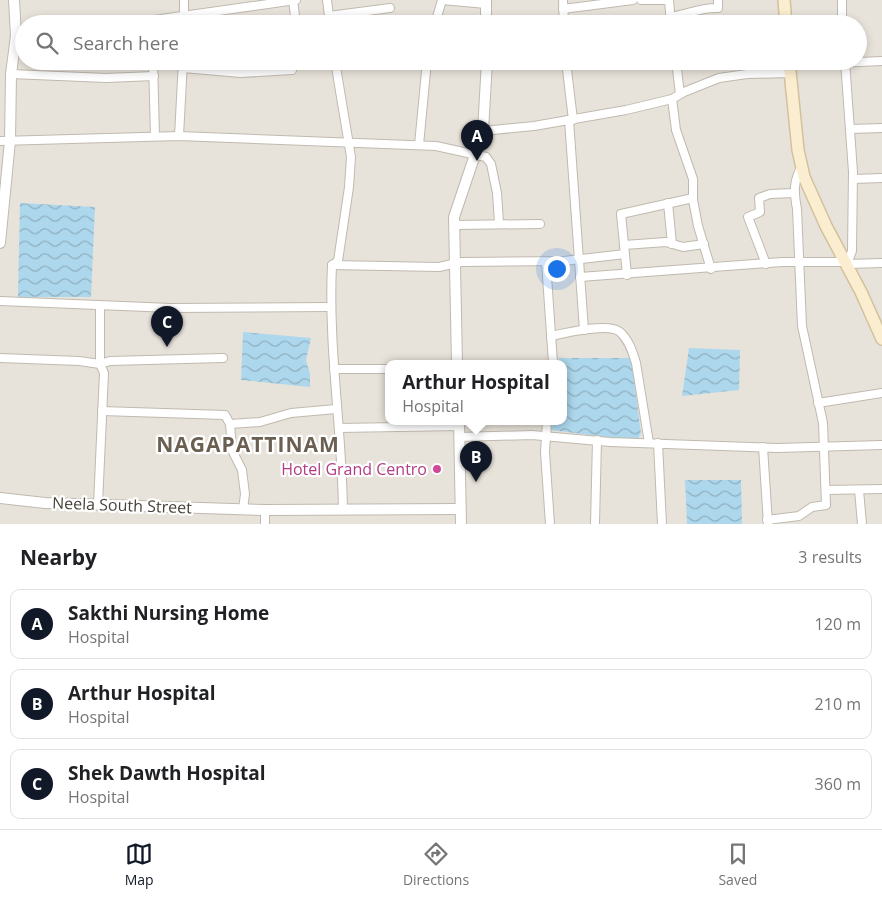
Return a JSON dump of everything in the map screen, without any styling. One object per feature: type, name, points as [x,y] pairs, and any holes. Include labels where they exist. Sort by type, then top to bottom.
[{"type":"main road","points":[[784,0],[785,15]]},
{"type":"main road","points":[[789,70],[798,150],[802,167],[826,226],[847,263],[882,339]]},
{"type":"street","points":[[14,0],[16,15]]},
{"type":"street","points":[[184,0],[184,15]]},
{"type":"street","points":[[212,15],[295,0],[296,15]]},
{"type":"street","points":[[327,0],[328,15]]},
{"type":"street","points":[[438,15],[442,0],[486,2],[486,15]]},
{"type":"street","points":[[563,0],[563,15]]},
{"type":"street","points":[[563,10],[633,0]]},
{"type":"street","points":[[641,0],[669,0],[670,15]]},
{"type":"street","points":[[685,15],[698,8],[718,8],[718,0]]},
{"type":"street","points":[[842,0],[842,15]]},
{"type":"street","points":[[354,15],[390,8]]},
{"type":"street","points":[[0,243],[5,141],[15,60]]},
{"type":"street","points":[[867,61],[882,61]]},
{"type":"street","points":[[154,70],[155,136]]},
{"type":"street","points":[[178,136],[183,70]]},
{"type":"street","points":[[219,70],[241,73],[292,70]]},
{"type":"street","points":[[337,70],[351,158],[349,187],[338,260],[332,266],[331,307],[343,510]]},
{"type":"street","points":[[420,144],[426,70]]},
{"type":"street","points":[[458,360],[454,216],[483,131],[486,70]]},
{"type":"street","points":[[567,70],[571,120],[577,259],[584,330]]},
{"type":"street","points":[[677,70],[680,94]]},
{"type":"street","points":[[483,131],[503,130],[626,110],[672,99],[719,78],[768,70]]},
{"type":"street","points":[[846,70],[853,179],[852,251],[847,263]]},
{"type":"street","points":[[12,74],[106,78],[154,76]]},
{"type":"street","points":[[672,99],[676,130],[692,179],[693,198],[711,269]]},
{"type":"street","points":[[850,129],[882,128]]},
{"type":"street","points":[[5,141],[178,136],[436,146],[473,156],[486,157],[491,164],[497,193],[499,223]]},
{"type":"street","points":[[763,447],[767,522],[799,516],[812,507],[826,505],[823,423],[802,326],[800,262],[794,193],[795,180],[802,167]]},
{"type":"street","points":[[853,179],[882,178]]},
{"type":"street","points":[[766,264],[748,216],[760,212],[759,198],[770,194],[794,193]]},
{"type":"street","points":[[627,275],[621,214],[693,198]]},
{"type":"street","points":[[668,203],[672,244]]},
{"type":"street","points":[[455,224],[540,224]]},
{"type":"street","points":[[624,245],[666,242],[683,247],[704,244]]},
{"type":"street","points":[[332,266],[439,267],[456,264],[546,262],[625,254]]},
{"type":"street","points":[[546,262],[552,360]]},
{"type":"street","points":[[580,277],[800,262],[882,263]]},
{"type":"street","points":[[0,301],[100,306],[231,309],[331,307]]},
{"type":"street","points":[[98,504],[104,373],[100,364],[100,306]]},
{"type":"street","points":[[551,336],[584,330],[616,330],[629,345],[636,363],[654,443],[662,524]]},
{"type":"street","points":[[0,358],[79,361],[100,364],[110,361],[223,358]]},
{"type":"street","points":[[334,369],[385,369]]},
{"type":"street","points":[[818,403],[882,394]]},
{"type":"street","points":[[230,424],[260,422],[291,413],[336,409]]},
{"type":"street","points":[[102,411],[222,415],[227,417],[230,424],[232,450],[242,470],[245,494],[243,509]]},
{"type":"street","points":[[339,428],[411,425]]},
{"type":"street","points":[[459,425],[461,524]]},
{"type":"street","points":[[546,425],[545,436],[550,524]]},
{"type":"street","points":[[459,437],[545,436],[763,447],[882,446]]},
{"type":"street","points":[[595,524],[597,440]]},
{"type":"street","points":[[826,490],[882,489]]},
{"type":"street","points":[[859,490],[862,524]]},
{"type":"street","name":"Neela South Street","points":[[0,498],[44,503],[265,510],[460,508]]},
{"type":"street","points":[[265,510],[265,524]]},
{"type":"shaded area","points":[[0,0],[882,0],[882,524],[0,524]]},
{"type":"water","points":[[20,203],[95,207],[91,297],[18,297]]},
{"type":"water","points":[[243,332],[311,338],[306,360],[310,374],[310,387],[241,380]]},
{"type":"water","points":[[689,348],[740,350],[739,390],[682,396]]},
{"type":"water","points":[[559,358],[631,358],[641,433],[638,439],[551,430],[552,425],[567,425],[567,360],[559,360]]},
{"type":"water","points":[[685,480],[741,480],[742,524],[687,524]]},
{"type":"place","name":"Sakthi Nursing Home","points":[[477,161]]},
{"type":"place","name":"Shek Dawth Hospital","points":[[167,347]]},
{"type":"place","name":"Hotel Grand Centro","points":[[437,469]]},
{"type":"place","name":"Arthur Hospital","points":[[476,482]]},
{"type":"district","name":"NAGAPATTINAM","points":[[248,444]]}]
